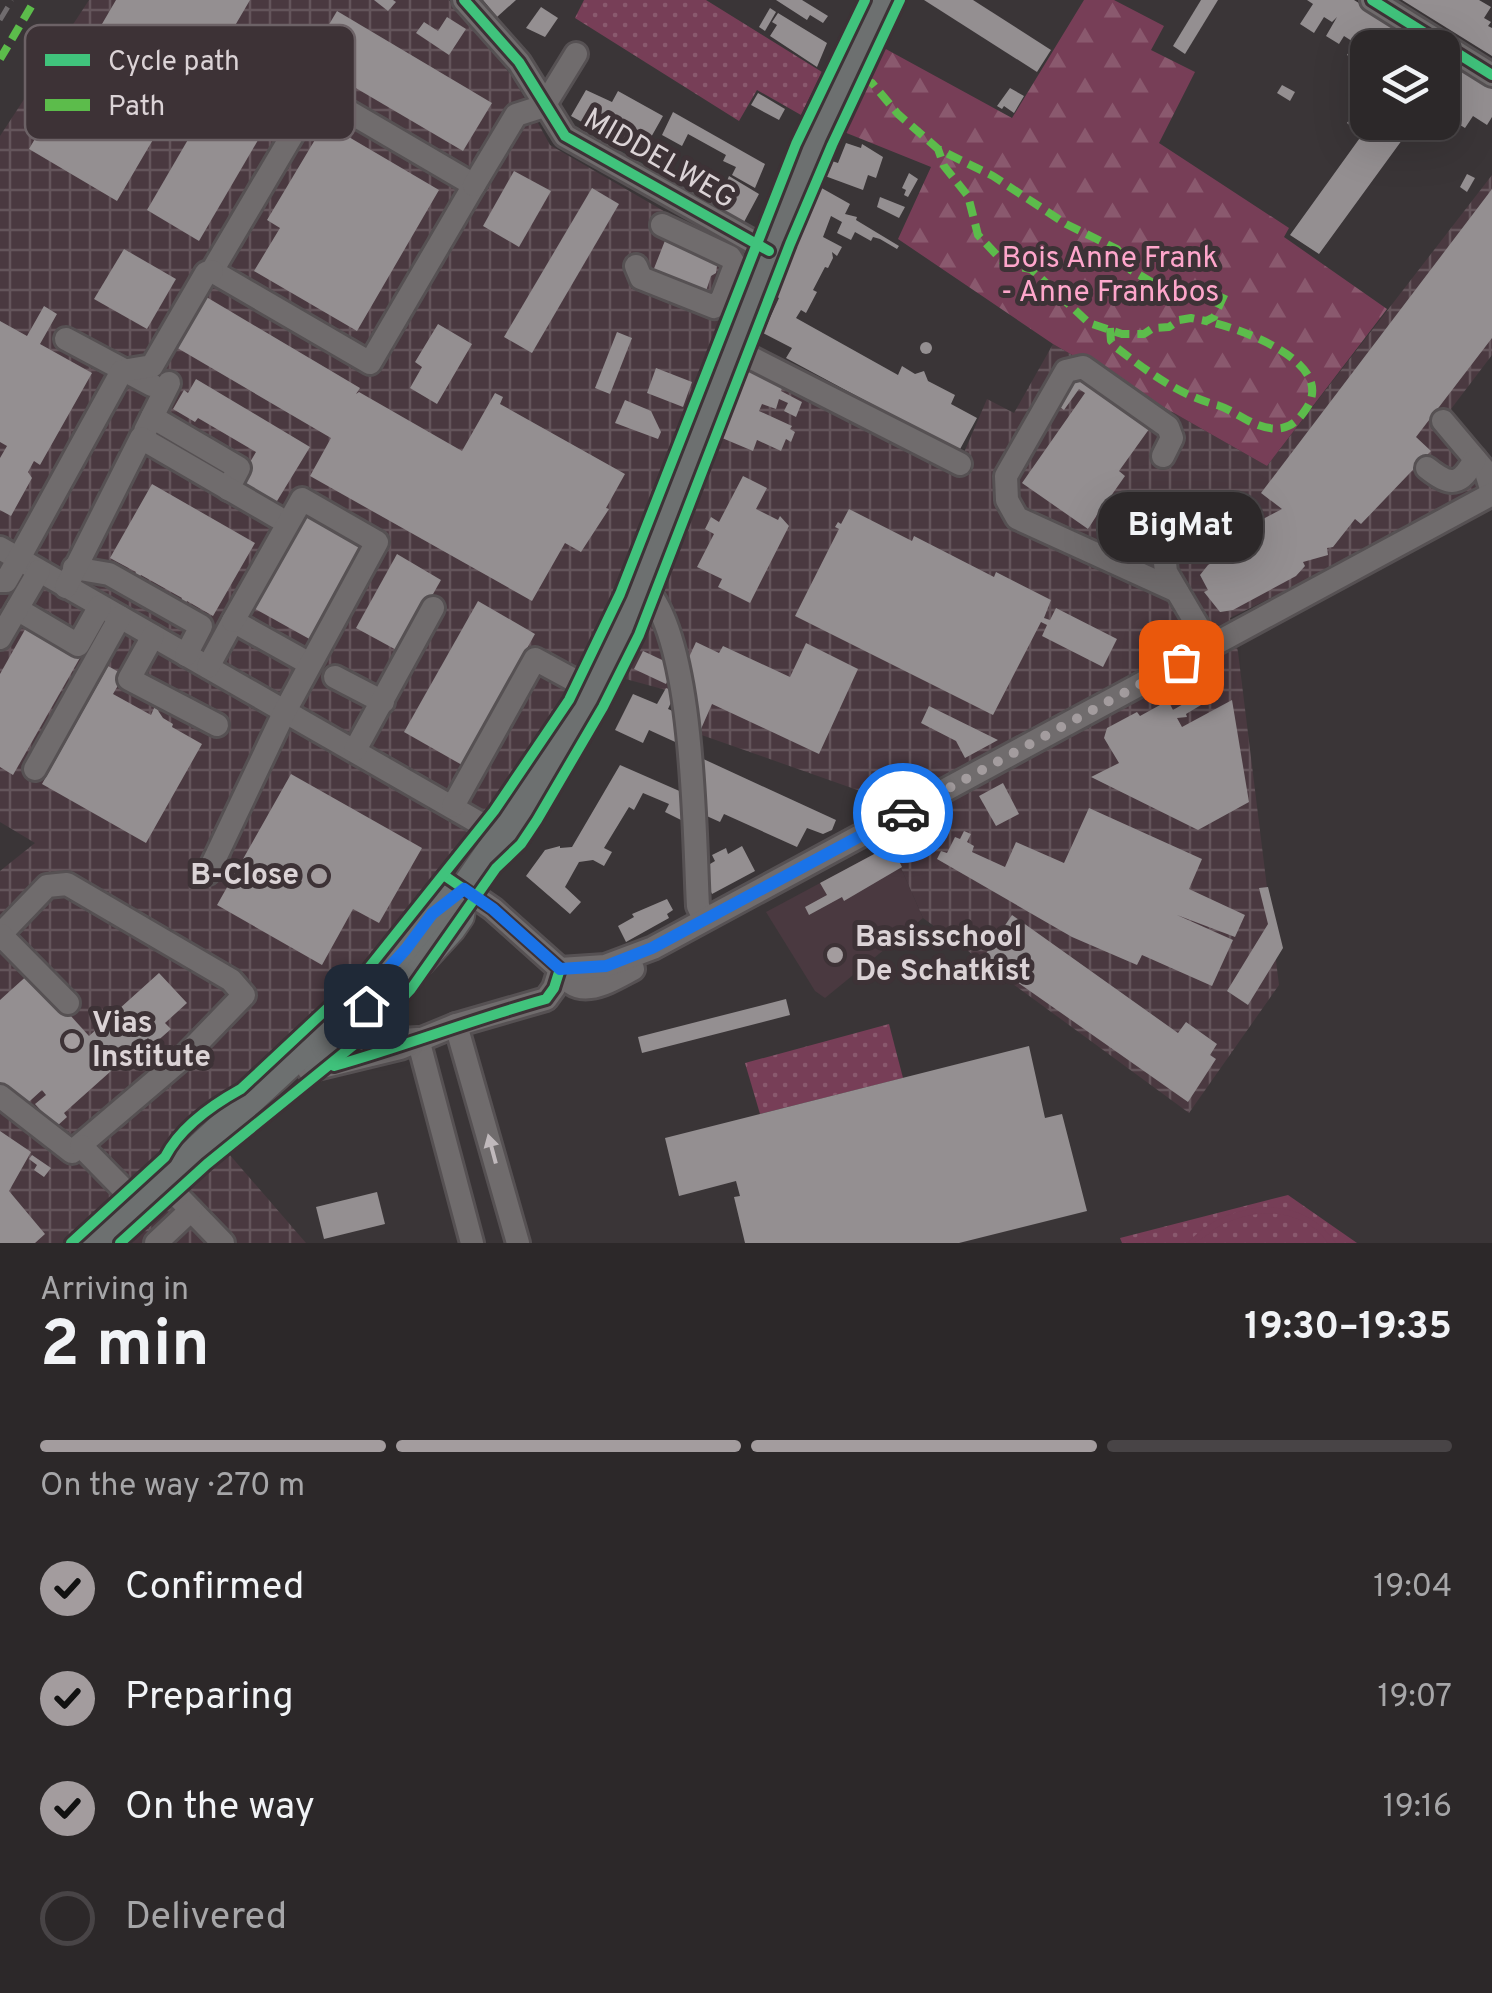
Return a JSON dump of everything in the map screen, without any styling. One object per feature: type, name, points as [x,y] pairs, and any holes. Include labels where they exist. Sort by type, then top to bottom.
[{"type":"main road","points":[[196,1154],[215,1130],[368,991],[432,914],[464,889],[562,747],[594,691],[642,586],[817,139],[883,0]]},
{"type":"main road","points":[[96,1243],[196,1154],[240,1125],[367,1020],[451,929],[460,916],[464,889]]},
{"type":"street","name":"MIDDELWEG","points":[[464,0],[519,62],[560,132],[575,144],[771,252]]},
{"type":"street","points":[[1372,0],[1416,30]]},
{"type":"street","points":[[212,271],[370,363],[516,116],[544,106],[576,54]]},
{"type":"street","points":[[1460,58],[1492,75]]},
{"type":"street","points":[[355,115],[474,185]]},
{"type":"street","points":[[122,371],[152,366],[289,140]]},
{"type":"street","points":[[636,266],[641,278],[714,307],[722,299],[734,266],[730,257],[662,225]]},
{"type":"street","points":[[66,340],[122,371],[160,384],[152,417],[70,577]]},
{"type":"street","points":[[734,350],[960,464]]},
{"type":"street","points":[[1163,456],[1172,438],[1168,427],[1083,368],[1066,371],[1006,476],[1007,500],[1018,518],[1177,591]]},
{"type":"street","points":[[0,581],[6,581],[19,560],[122,371]]},
{"type":"street","points":[[152,417],[240,468],[228,489]]},
{"type":"street","points":[[464,889],[493,909],[560,969],[567,982],[576,987],[601,985],[633,969],[652,948],[704,919],[1492,493],[1486,472],[1443,421]]},
{"type":"street","points":[[141,438],[278,517]]},
{"type":"street","points":[[1428,468],[1452,482],[1466,475],[1475,459]]},
{"type":"street","points":[[208,667],[302,499],[377,542],[285,711],[208,873]]},
{"type":"street","points":[[1163,544],[1166,572],[1210,647]]},
{"type":"street","points":[[19,560],[70,577],[110,612],[502,836]]},
{"type":"street","points":[[0,638],[17,609],[19,560]]},
{"type":"street","points":[[70,577],[108,574],[202,626],[186,655]]},
{"type":"street","points":[[642,586],[654,597],[672,648],[689,726],[698,906],[704,919]]},
{"type":"street","points":[[355,750],[434,608]]},
{"type":"street","points":[[17,609],[78,645],[110,612]]},
{"type":"street","points":[[35,769],[110,612]]},
{"type":"street","points":[[233,621],[310,664]]},
{"type":"street","points":[[153,636],[130,679],[217,726]]},
{"type":"street","points":[[453,806],[535,659],[594,691]]},
{"type":"street","points":[[335,677],[383,702]]},
{"type":"street","points":[[0,1096],[72,1152],[186,1056],[244,995],[231,980],[68,884],[47,886],[0,935],[68,1002]]},
{"type":"street","points":[[308,1071],[400,1048],[456,1025],[546,999],[560,969]]},
{"type":"street","points":[[368,991],[367,1020],[378,1038],[418,1039]]},
{"type":"street","points":[[456,1025],[518,1243]]},
{"type":"street","points":[[418,1039],[472,1243]]},
{"type":"street","points":[[81,1146],[139,1205]]},
{"type":"street","points":[[164,1182],[222,1243]]},
{"type":"street","points":[[158,1242],[191,1210]]},
{"type":"shaded area","points":[[89,0],[449,0],[513,77],[550,145],[743,257],[717,340],[959,464],[987,399],[1014,413],[1053,344],[1267,466],[1492,175],[1492,355],[1451,409],[1492,468],[1492,489],[1230,618],[1238,652],[1279,985],[1189,1113],[923,918],[891,845],[934,817],[693,732],[677,693],[622,678],[586,652],[568,690],[510,780],[436,881],[325,1010],[204,1125],[306,1243],[0,1243],[0,871],[35,843],[0,822],[0,136],[25,98],[25,140],[355,140],[355,25],[73,25]]},
{"type":"shaded area","name":"Basisschool De Schatkist","points":[[891,845],[923,918],[825,998],[815,991],[766,912]]},
{"type":"green space","points":[[584,0],[706,0],[822,72],[801,115],[757,90],[739,121],[575,18]]},
{"type":"green space","name":"Bois Anne Frank - Anne Frankbos","points":[[1084,0],[1114,0],[1164,26],[1151,50],[1195,72],[1159,143],[1289,228],[1284,237],[1387,309],[1267,466],[1053,344],[898,239],[931,167],[844,132],[884,48],[1012,118]]},
{"type":"green space","points":[[889,1024],[903,1078],[760,1114],[745,1063]]},
{"type":"green space","points":[[1288,1195],[1357,1243],[1122,1243],[1120,1238]]},
{"type":"green space","points":[[1263,1207],[1304,1215],[1336,1243],[1328,1243],[1318,1231],[1293,1217],[1264,1214],[1235,1219],[1188,1243],[1222,1218]]},
{"type":"building","points":[[116,0],[250,0],[235,25],[101,25]]},
{"type":"building","points":[[374,0],[393,0],[396,2],[388,11]]},
{"type":"building","points":[[483,0],[516,0],[497,17]]},
{"type":"building","points":[[776,0],[802,0],[828,16],[823,23],[810,15],[807,20]]},
{"type":"building","points":[[924,0],[973,0],[1051,50],[1037,72]]},
{"type":"building","points":[[1201,0],[1218,0],[1185,54],[1173,46]]},
{"type":"building","points":[[1307,0],[1354,0],[1402,30],[1350,30],[1350,40],[1344,36],[1339,44],[1326,36],[1337,17],[1332,22],[1324,17],[1314,33],[1300,24],[1313,4]]},
{"type":"building","points":[[1402,0],[1479,0],[1491,7],[1484,18],[1491,22],[1488,26],[1492,28],[1492,56],[1460,36],[1460,30],[1450,30]]},
{"type":"building","points":[[541,7],[558,18],[545,37],[526,28]]},
{"type":"building","points":[[770,8],[776,12],[765,31],[759,27]]},
{"type":"building","points":[[337,11],[492,103],[463,151],[355,88],[355,25],[329,25]]},
{"type":"building","points":[[778,13],[827,43],[817,67],[770,36]]},
{"type":"building","points":[[447,17],[466,29],[449,55],[416,33],[424,22],[438,31]]},
{"type":"building","points":[[1460,66],[1492,86],[1492,117],[1487,125],[1473,116],[1465,128],[1460,125]]},
{"type":"building","points":[[1282,85],[1295,92],[1290,101],[1277,93]]},
{"type":"building","points":[[1010,88],[1024,96],[1014,113],[997,106]]},
{"type":"building","points":[[586,90],[612,102],[618,91],[663,116],[641,155],[571,116]]},
{"type":"building","points":[[758,93],[785,109],[779,120],[751,105]]},
{"type":"building","points":[[673,112],[765,164],[755,188],[732,175],[736,167],[723,161],[726,155],[688,134],[682,146],[662,135]]},
{"type":"building","points":[[34,140],[153,140],[117,201],[29,149]]},
{"type":"building","points":[[188,140],[258,140],[199,241],[147,210]]},
{"type":"building","points":[[315,140],[354,140],[439,190],[357,331],[254,271],[280,228],[267,220]]},
{"type":"building","points":[[1358,140],[1402,140],[1319,254],[1290,235]]},
{"type":"building","points":[[846,143],[861,148],[862,144],[883,157],[876,178],[868,175],[863,190],[825,176],[832,161],[838,163]]},
{"type":"building","points":[[514,171],[551,191],[519,247],[483,226]]},
{"type":"building","points":[[909,173],[918,179],[908,197],[902,188]]},
{"type":"building","points":[[1467,174],[1475,178],[1467,192],[1460,187]]},
{"type":"building","points":[[729,176],[759,194],[744,222],[707,201],[718,182],[725,186]]},
{"type":"building","points":[[818,186],[850,204],[845,214],[857,217],[856,220],[899,246],[897,249],[873,237],[871,241],[855,232],[851,240],[837,233],[842,222],[831,216],[823,237],[842,247],[837,256],[832,252],[833,258],[813,290],[817,292],[806,313],[801,310],[796,318],[898,375],[902,366],[915,374],[924,371],[928,381],[955,395],[951,404],[977,418],[959,451],[786,358],[792,348],[763,333]]},
{"type":"building","points":[[592,188],[619,204],[532,353],[504,337]]},
{"type":"building","points":[[1492,189],[1492,338],[1416,437],[1431,451],[1361,524],[1355,519],[1333,547],[1327,548],[1328,555],[1303,562],[1305,566],[1296,576],[1233,610],[1220,612],[1204,592],[1208,590],[1200,575],[1208,565],[1240,548],[1236,540],[1244,529],[1282,509],[1261,493]]},
{"type":"building","points":[[880,197],[905,207],[899,218],[877,207]]},
{"type":"building","points":[[666,238],[718,259],[716,273],[706,291],[653,271]]},
{"type":"building","points":[[124,249],[176,279],[147,329],[94,299]]},
{"type":"building","points":[[203,295],[360,388],[356,394],[359,392],[462,451],[495,393],[503,397],[500,404],[625,474],[606,508],[609,509],[581,552],[565,543],[532,601],[310,476],[331,438],[174,346]]},
{"type":"building","points":[[44,306],[57,314],[40,344],[92,373],[40,465],[34,461],[28,472],[32,478],[11,516],[0,510],[0,458],[7,446],[0,442],[0,321],[27,336]]},
{"type":"building","points":[[438,324],[472,344],[437,404],[410,388],[422,367],[415,362]]},
{"type":"building","points":[[617,332],[632,338],[610,394],[595,388]]},
{"type":"building","points":[[926,342],[932,348],[926,354],[920,348]]},
{"type":"building","points":[[751,363],[785,380],[781,391],[802,402],[796,417],[784,411],[788,403],[779,399],[776,409],[762,404],[759,411],[792,426],[790,429],[795,432],[791,442],[786,439],[781,451],[757,440],[753,451],[722,438]]},
{"type":"building","points":[[656,368],[692,382],[683,407],[647,393]]},
{"type":"building","points":[[1071,372],[1152,425],[1119,471],[1125,476],[1106,503],[1109,513],[1097,515],[1088,529],[1022,483],[1085,393],[1079,389],[1064,410],[1051,401]]},
{"type":"building","points":[[196,379],[310,447],[274,506],[237,484],[256,452],[198,418],[195,422],[173,409]]},
{"type":"building","points":[[625,400],[651,411],[661,432],[658,439],[615,423]]},
{"type":"building","points":[[743,476],[767,488],[756,509],[778,520],[780,516],[789,526],[750,603],[718,587],[722,579],[697,567],[714,534],[705,529],[711,517],[719,522]]},
{"type":"building","points":[[152,484],[255,543],[213,616],[187,601],[185,605],[180,602],[182,598],[141,575],[139,578],[134,575],[136,572],[110,558]]},
{"type":"building","points":[[303,507],[368,544],[313,641],[248,605]]},
{"type":"building","points":[[849,509],[912,541],[914,536],[994,577],[996,572],[1051,600],[1044,618],[1050,620],[1056,608],[1117,639],[1103,667],[1042,636],[1047,625],[1041,622],[993,715],[795,616],[839,529],[835,527]]},
{"type":"building","points":[[397,554],[441,580],[400,652],[356,628]]},
{"type":"building","points":[[478,601],[535,634],[462,765],[404,732]]},
{"type":"building","points":[[27,626],[81,656],[13,775],[0,767],[0,674]]},
{"type":"building","points":[[696,642],[719,653],[723,646],[790,677],[806,643],[858,669],[819,754],[712,704],[701,729],[698,727],[695,696],[685,666]]},
{"type":"building","points":[[643,651],[675,666],[666,684],[634,669]]},
{"type":"building","points":[[108,666],[124,675],[113,694],[151,715],[155,706],[172,727],[202,744],[146,843],[42,784]]},
{"type":"building","points":[[666,688],[676,692],[668,709],[682,715],[684,746],[649,730],[643,743],[615,730],[633,694],[657,704]]},
{"type":"building","points":[[1197,696],[1201,705],[1187,717],[1177,718],[1182,727],[1232,700],[1249,802],[1198,830],[1091,777],[1119,763],[1104,738],[1107,728],[1137,712],[1140,716],[1166,697],[1173,710]]},
{"type":"building","points":[[929,706],[998,740],[965,758],[956,741],[921,723]]},
{"type":"building","points":[[699,757],[836,820],[832,830],[823,834],[807,828],[797,847],[724,814],[720,822],[700,813]]},
{"type":"building","points":[[620,765],[684,793],[683,821],[665,812],[669,804],[643,793],[634,810],[629,807],[604,848],[612,852],[604,866],[593,860],[579,862],[565,887],[581,902],[570,914],[526,876],[545,850],[572,847]]},
{"type":"building","name":"B-Close","points":[[291,774],[422,848],[379,923],[353,909],[322,965],[217,905]]},
{"type":"building","points":[[1003,783],[1019,814],[996,826],[979,796]]},
{"type":"building","points":[[1089,808],[1202,859],[1189,889],[1245,915],[1235,937],[1177,915],[1233,940],[1212,986],[1142,955],[1137,965],[1072,937],[937,859],[941,851],[947,853],[955,837],[960,839],[964,831],[971,834],[967,842],[974,846],[972,852],[1005,867],[1016,842],[1064,863]]},
{"type":"building","points":[[891,845],[902,867],[844,901],[842,897],[809,915],[805,907],[827,895],[820,883]]},
{"type":"building","points":[[742,846],[755,871],[712,894],[703,876],[705,867],[715,861],[712,855],[726,848],[728,854]]},
{"type":"building","points":[[1268,887],[1283,948],[1248,1005],[1227,991],[1268,924],[1259,888]]},
{"type":"building","points":[[667,899],[673,910],[667,914],[669,918],[626,942],[618,926],[634,917],[632,914]]},
{"type":"building","points":[[1012,915],[1178,1033],[1186,1022],[1217,1044],[1210,1055],[1216,1059],[1188,1102],[983,958]]},
{"type":"building","name":"Vias Institute","points":[[31,972],[89,1036],[159,973],[187,1003],[165,1023],[171,1029],[154,1044],[148,1038],[64,1113],[67,1117],[56,1127],[35,1104],[46,1095],[42,1090],[21,1109],[0,1085],[0,1000]]},
{"type":"building","points":[[786,999],[790,1015],[642,1053],[638,1037]]},
{"type":"building","points":[[1029,1046],[1045,1118],[1062,1114],[1087,1211],[959,1243],[745,1243],[734,1197],[740,1196],[736,1181],[679,1196],[665,1138]]},
{"type":"building","points":[[0,1131],[31,1152],[9,1191],[45,1234],[35,1243],[0,1243]]},
{"type":"building","points":[[32,1155],[51,1168],[44,1177],[34,1170],[37,1165],[29,1159]]},
{"type":"building","points":[[377,1192],[385,1224],[324,1239],[316,1207]]},
{"type":"railway","points":[[0,20],[12,0]]},
{"type":"marked path","points":[[0,59],[35,0]]},
{"type":"marked path","points":[[862,79],[872,83],[898,114],[938,149],[993,176],[1066,224],[1117,249],[1131,270],[1165,290],[1225,293],[1214,317],[1206,321],[1179,320],[1144,334],[1122,334],[1089,323],[1031,269],[1006,265],[978,235],[968,196],[944,166],[938,149]]},
{"type":"marked path","points":[[1110,328],[1111,341],[1117,348],[1177,389],[1264,427],[1282,428],[1296,421],[1312,392],[1309,376],[1297,362],[1261,340],[1206,321]]},
{"type":"cycle path","points":[[464,0],[519,62],[565,136],[769,251]]},
{"type":"cycle path","points":[[71,1243],[165,1157],[188,1127],[241,1089],[363,975],[494,811],[569,700],[620,594],[796,144],[865,0]]},
{"type":"cycle path","points":[[120,1243],[207,1164],[372,1030],[411,989],[496,868],[521,844],[537,820],[603,707],[639,635],[790,244],[900,0]]},
{"type":"cycle path","points":[[1372,0],[1492,75]]},
{"type":"cycle path","points":[[334,1066],[546,999],[554,988],[560,969],[493,909],[445,876]]},
{"type":"way so far","points":[[903,813],[1181,662]]},
{"type":"place","name":"BigMat","points":[[1181,662]]},
{"type":"place","name":"B-Close","points":[[319,876]]},
{"type":"place","name":"Basisschool De Schatkist","points":[[835,955]]},
{"type":"place","name":"Vias Institute","points":[[72,1041]]},
{"type":"route","points":[[366,1006],[368,991],[432,914],[464,889],[493,909],[560,969],[606,966],[652,948],[903,813]]}]
